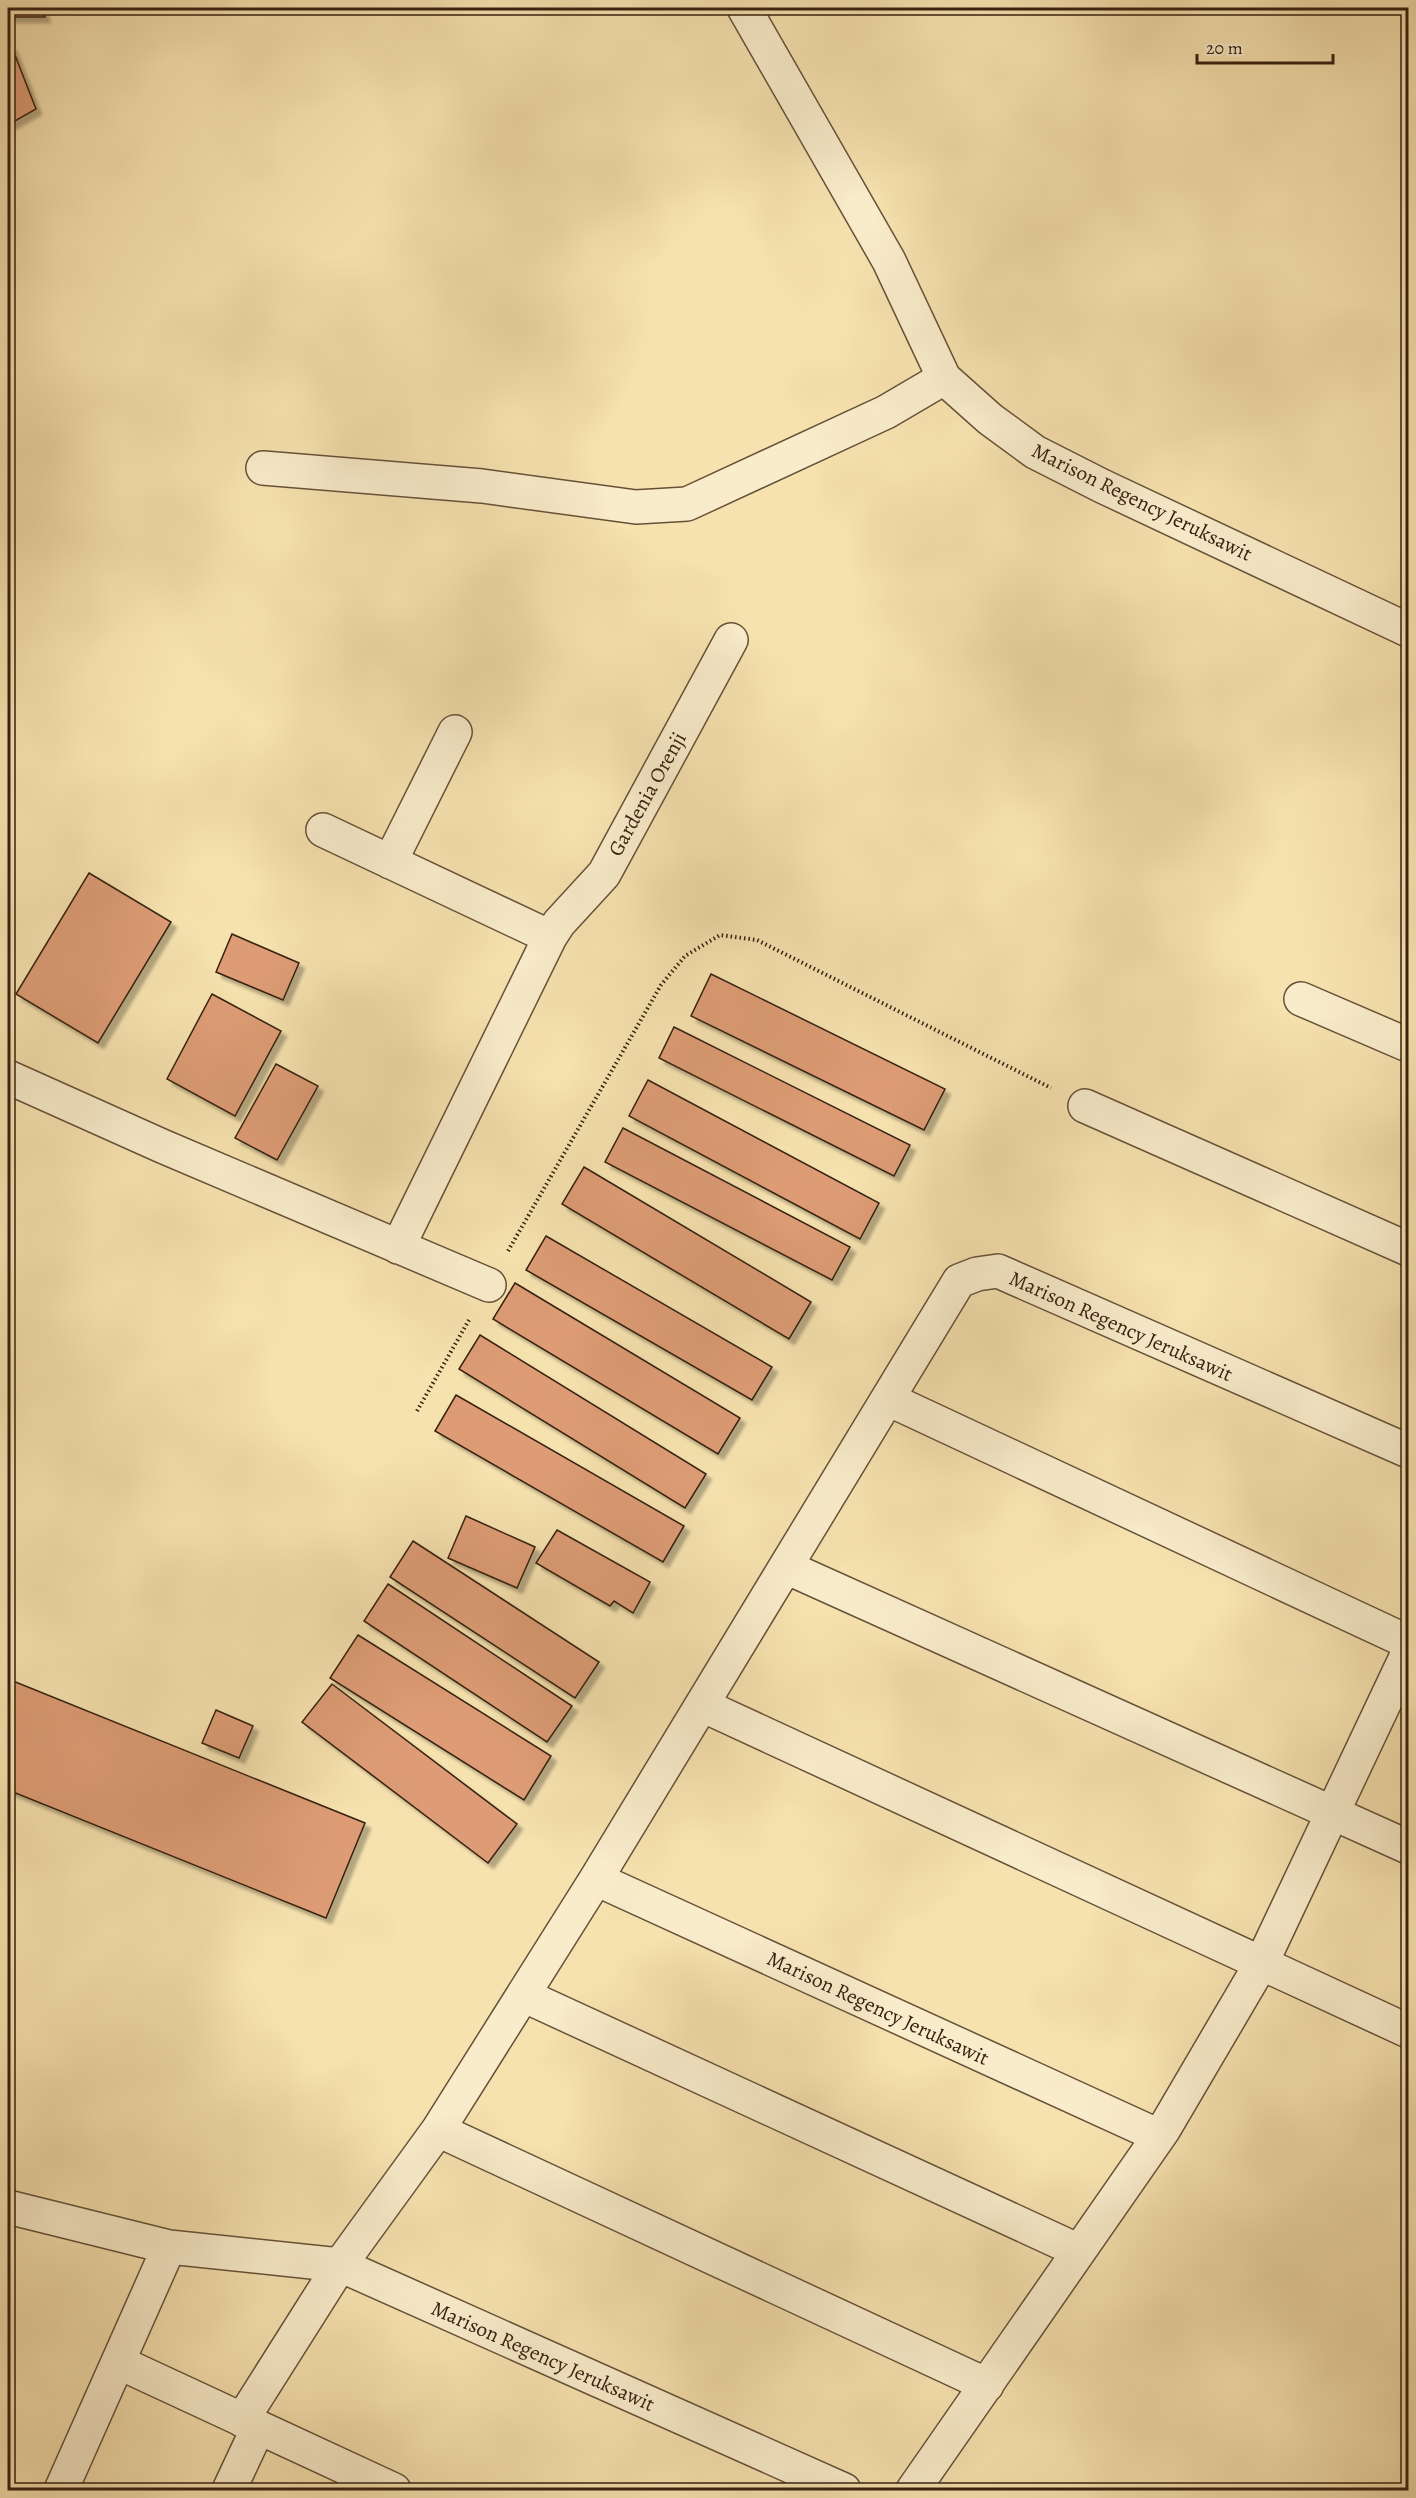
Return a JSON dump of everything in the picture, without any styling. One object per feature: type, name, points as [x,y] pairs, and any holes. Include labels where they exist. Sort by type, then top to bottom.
[{"type":"street","name":"Marison Regency Jeruksawit","points":[[744,8],[889,261],[944,378],[990,419],[1035,452],[1101,486],[1408,630]]},
{"type":"street","points":[[263,468],[482,486],[636,507],[687,504],[886,412],[944,378]]},
{"type":"street","name":"Gardenia Orenji","points":[[398,1247],[550,937],[559,923],[604,874],[731,640]]},
{"type":"street","points":[[390,862],[455,732]]},
{"type":"street","points":[[323,830],[550,937]]},
{"type":"street","points":[[1301,999],[1408,1044]]},
{"type":"street","points":[[8,1077],[162,1146],[489,1286]]},
{"type":"street","points":[[1085,1106],[1408,1249]]},
{"type":"street","name":"Marison Regency Jeruksawit","points":[[229,2490],[250,2424],[340,2265],[438,2130],[596,1879],[959,1281],[977,1274],[998,1272],[1408,1451]]},
{"type":"street","points":[[888,1399],[1408,1642]]},
{"type":"street","points":[[786,1567],[1408,1847]]},
{"type":"street","points":[[913,2490],[1159,2136],[1262,1962],[1408,1653]]},
{"type":"street","points":[[702,1705],[1408,2031]]},
{"type":"street","name":"Marison Regency Jeruksawit","points":[[596,1879],[1159,2136]]},
{"type":"street","points":[[523,1995],[1079,2251]]},
{"type":"street","points":[[438,2130],[987,2385]]},
{"type":"street","name":"Marison Regency Jeruksawit","points":[[8,2207],[169,2247],[340,2265],[844,2490]]},
{"type":"street","points":[[61,2490],[169,2247]]},
{"type":"street","points":[[118,2362],[394,2490]]},
{"type":"path","points":[[417,1411],[661,985],[685,956],[720,935],[758,940],[1085,1106]]},
{"type":"building","points":[[8,8],[42,8],[45,17],[10,17]]},
{"type":"building","points":[[11,45],[36,109],[8,125],[8,46]]},
{"type":"building","points":[[89,873],[171,922],[98,1043],[16,994]]},
{"type":"building","points":[[232,934],[299,963],[283,1000],[216,972]]},
{"type":"building","points":[[711,974],[945,1089],[924,1130],[691,1016]]},
{"type":"building","points":[[212,994],[281,1031],[235,1116],[167,1079]]},
{"type":"building","points":[[674,1027],[910,1145],[894,1176],[659,1058]]},
{"type":"building","points":[[276,1064],[318,1086],[277,1160],[235,1138]]},
{"type":"building","points":[[648,1080],[879,1203],[860,1239],[629,1116]]},
{"type":"building","points":[[623,1128],[850,1247],[832,1280],[605,1162]]},
{"type":"building","points":[[584,1167],[811,1302],[789,1339],[562,1204]]},
{"type":"building","points":[[546,1236],[772,1367],[752,1400],[526,1270]]},
{"type":"building","points":[[515,1283],[740,1418],[718,1454],[493,1319]]},
{"type":"building","points":[[480,1335],[706,1474],[685,1508],[459,1369]]},
{"type":"building","points":[[456,1395],[684,1526],[663,1562],[435,1431]]},
{"type":"building","points":[[466,1516],[535,1547],[517,1588],[448,1558]]},
{"type":"building","points":[[557,1530],[650,1582],[633,1613],[614,1601],[610,1606],[536,1563]]},
{"type":"building","points":[[413,1541],[599,1662],[575,1698],[390,1577]]},
{"type":"building","points":[[388,1584],[572,1706],[547,1742],[364,1621]]},
{"type":"building","points":[[358,1635],[551,1756],[524,1800],[330,1678]]},
{"type":"building","points":[[8,1679],[365,1823],[326,1918],[8,1790]]},
{"type":"building","points":[[332,1684],[517,1824],[488,1863],[302,1722]]},
{"type":"building","points":[[216,1710],[253,1726],[239,1758],[202,1743]]}]
